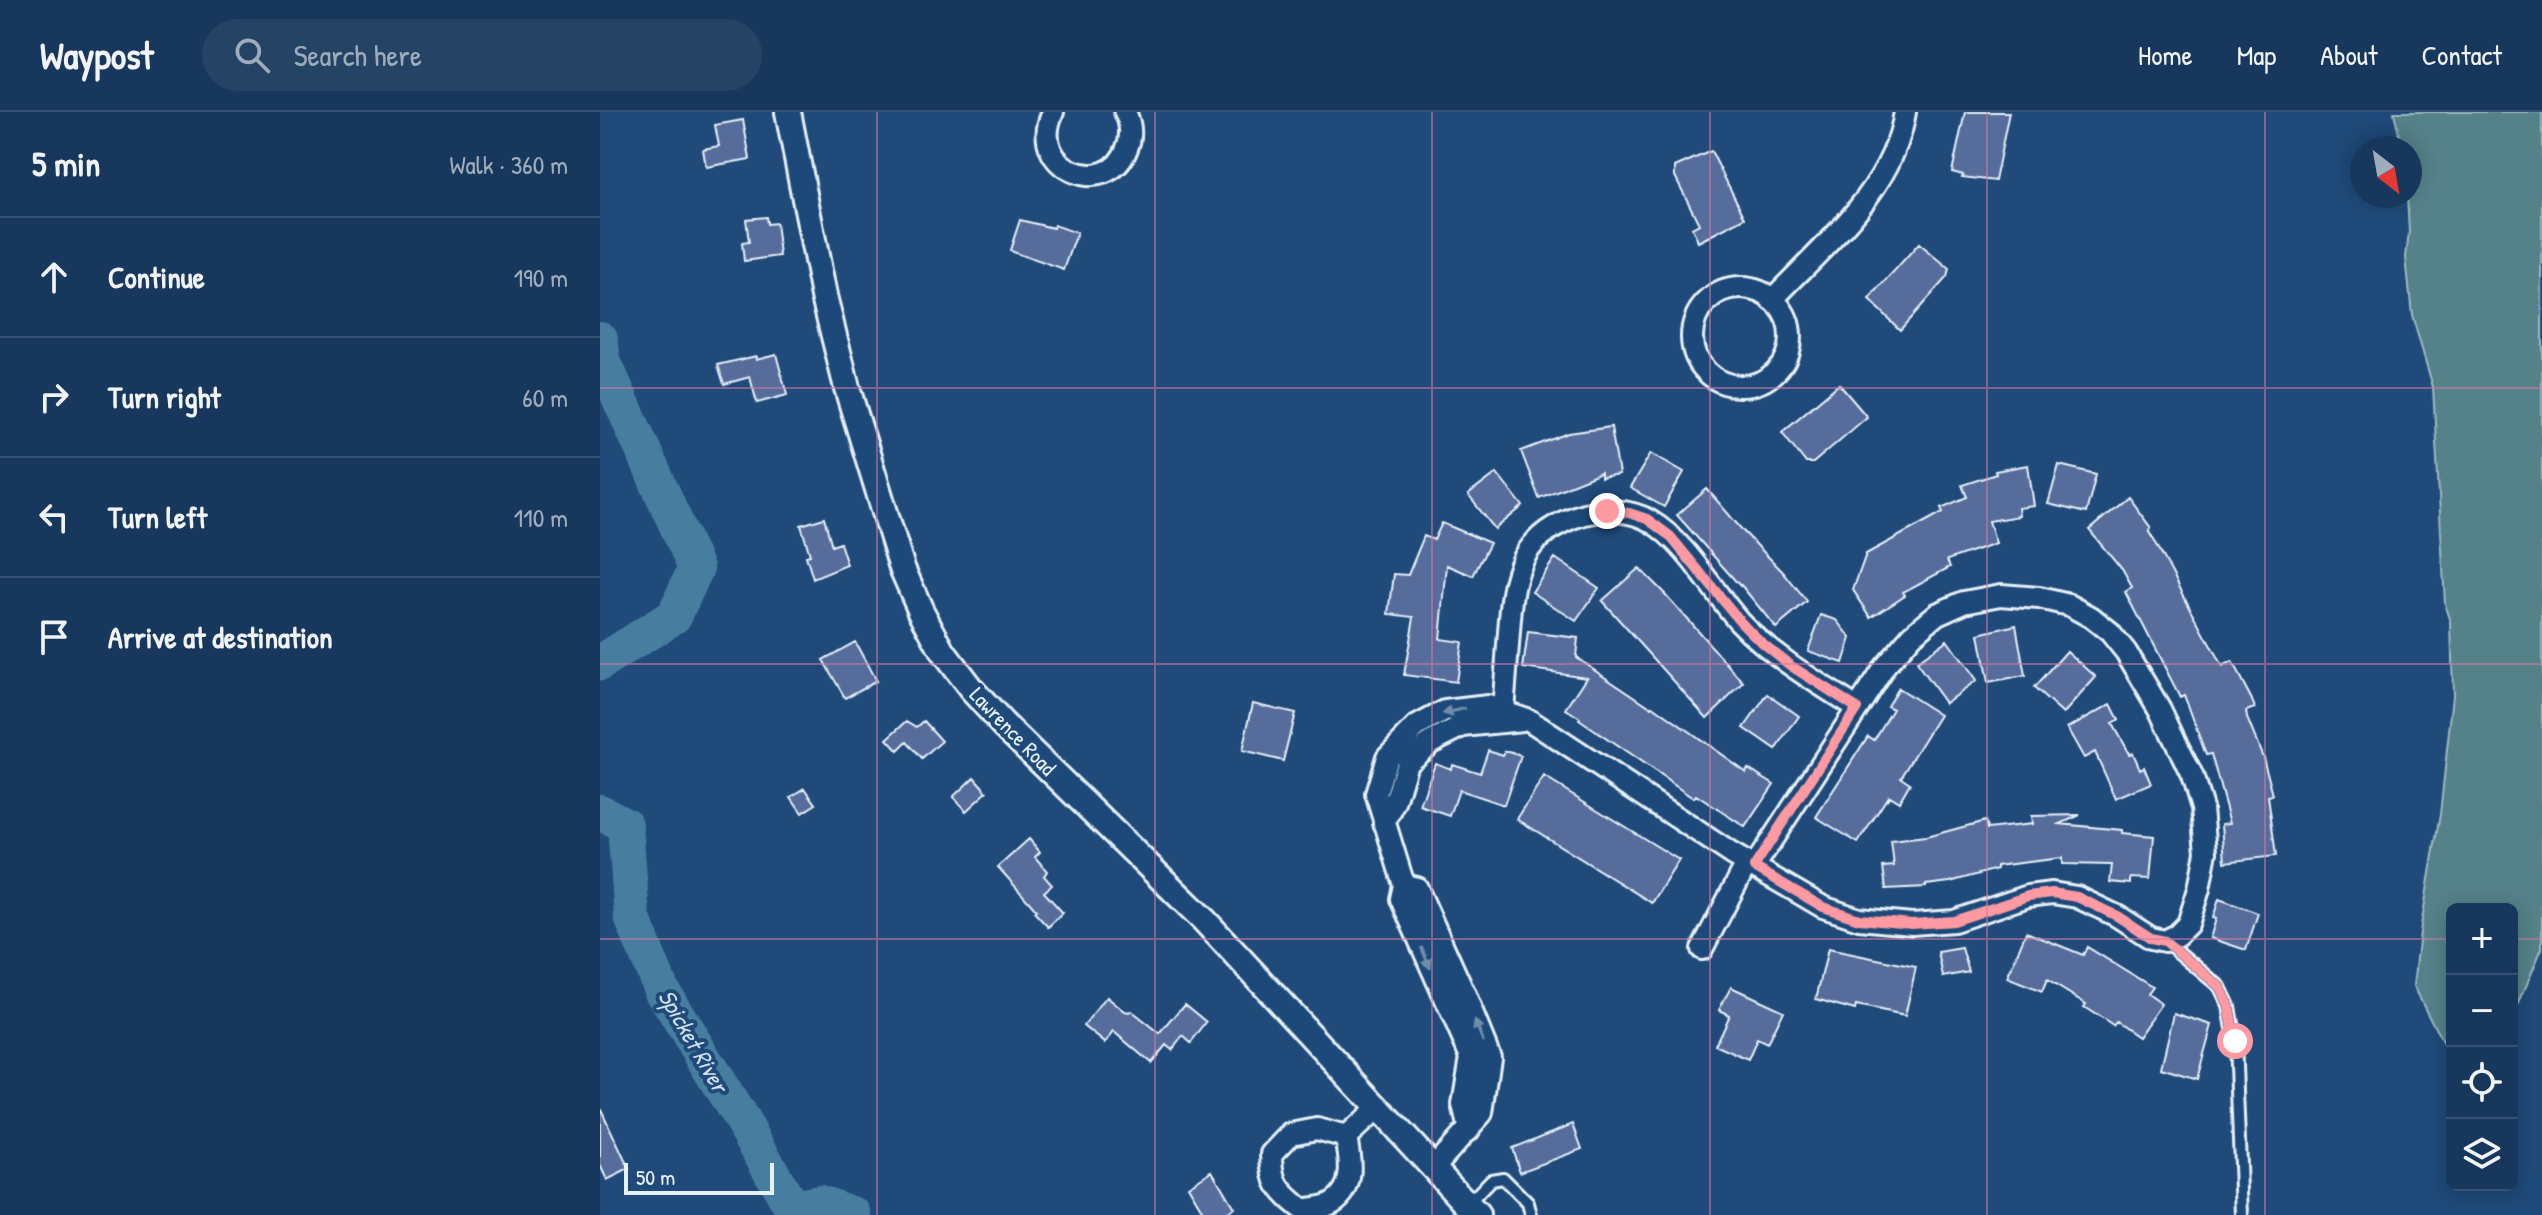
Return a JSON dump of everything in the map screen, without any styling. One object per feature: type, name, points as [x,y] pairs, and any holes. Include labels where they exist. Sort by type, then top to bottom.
[{"type":"street","name":"Lawrence Road","points":[[788,112],[824,296],[847,388],[902,568],[943,652],[1003,724],[1204,920],[1473,1210]]},
{"type":"street","points":[[1053,112],[1047,130],[1053,155],[1073,172],[1090,175],[1107,171],[1126,153],[1131,136],[1125,112]]},
{"type":"street","points":[[1772,300],[1854,213],[1874,187],[1898,141],[1905,112]]},
{"type":"street","points":[[1743,288],[1763,293],[1772,300],[1781,309],[1789,330],[1788,349],[1779,367],[1764,380],[1745,386],[1725,384],[1708,374],[1696,358],[1691,336],[1697,315],[1704,305],[1721,292],[1743,288]]},
{"type":"street","points":[[1503,711],[1513,585],[1519,564],[1530,548],[1565,520],[1607,511],[1647,519],[1670,536],[1762,643],[1791,666],[1857,708]]},
{"type":"street","points":[[1434,1167],[1482,1113],[1490,1057],[1417,888],[1404,885],[1376,794],[1387,757],[1417,726],[1445,711],[1488,706],[1529,720],[1750,865],[1823,907],[1859,919],[1912,924],[1954,921],[2028,896],[2052,893],[2077,897],[2117,916],[2151,938],[2165,941],[2177,935],[2188,924],[2206,852],[2202,808],[2192,776],[2160,709],[2126,652],[2110,632],[2091,617],[2069,605],[2039,598],[2001,595],[1964,602],[1937,614],[1912,635],[1885,666],[1750,865],[1702,949]]},
{"type":"street","points":[[1384,823],[1395,803],[1407,762],[1431,742],[1463,726],[1529,720]]},
{"type":"street","points":[[1346,1137],[1379,1107]]},
{"type":"street","points":[[1317,1129],[1346,1137],[1351,1163],[1346,1190],[1328,1205],[1303,1210],[1287,1198],[1272,1176],[1272,1154],[1291,1134],[1317,1129]]},
{"type":"lane","points":[[2165,941],[2220,987],[2229,1006],[2235,1041],[2242,1215]]},
{"type":"lane","points":[[1473,1210],[1491,1180],[1503,1178],[1528,1203],[1531,1215]]},
{"type":"green space","points":[[2394,112],[2542,112],[2542,948],[2518,1006],[2518,903],[2446,903],[2446,1050],[2414,986],[2440,814],[2453,695],[2451,622],[2445,604],[2433,387],[2412,315],[2406,257],[2408,208],[2422,208],[2422,136],[2399,136]]},
{"type":"building","points":[[1965,112],[2009,112],[1995,181],[1962,177],[1952,172]]},
{"type":"building","points":[[743,120],[750,159],[706,167],[703,149],[719,146],[715,125]]},
{"type":"building","points":[[1711,151],[1745,218],[1698,242],[1692,228],[1699,224],[1675,176],[1675,167]]},
{"type":"building","points":[[766,217],[767,224],[776,223],[780,256],[744,261],[742,243],[749,242],[746,219]]},
{"type":"building","points":[[1020,220],[1053,228],[1054,225],[1077,233],[1064,270],[1010,250]]},
{"type":"building","points":[[1919,244],[1949,269],[1947,277],[1900,330],[1869,300]]},
{"type":"building","points":[[776,354],[787,395],[757,403],[750,377],[724,384],[718,365]]},
{"type":"building","points":[[1839,384],[1867,417],[1813,463],[1806,463],[1782,432]]},
{"type":"building","points":[[1611,427],[1619,475],[1601,478],[1601,473],[1539,498],[1521,451],[1569,433]]},
{"type":"building","points":[[1651,453],[1684,472],[1664,507],[1630,488]]},
{"type":"building","points":[[2028,465],[2034,506],[2018,508],[2019,516],[1989,521],[1996,543],[1947,560],[1950,567],[1903,592],[1905,595],[1871,617],[1853,590],[1866,554],[1943,512],[1941,508],[1967,497],[1962,485],[1996,474],[1995,471]]},
{"type":"building","points":[[2059,465],[2096,474],[2086,513],[2048,504]]},
{"type":"building","points":[[1497,473],[1523,506],[1495,529],[1468,495]]},
{"type":"building","points":[[1707,489],[1807,602],[1776,628],[1677,515]]},
{"type":"building","points":[[2128,497],[2151,528],[2149,530],[2222,667],[2232,662],[2251,698],[2255,708],[2246,711],[2247,718],[2263,757],[2273,795],[2268,796],[2276,856],[2225,862],[2222,824],[2230,823],[2211,754],[2206,755],[2184,695],[2180,697],[2126,592],[2132,588],[2122,570],[2089,530]]},
{"type":"building","points":[[824,518],[832,546],[840,543],[847,565],[813,579],[801,525]]},
{"type":"building","points":[[1442,523],[1490,543],[1473,576],[1447,565],[1440,639],[1462,642],[1456,682],[1404,675],[1414,617],[1389,614],[1394,574],[1408,575],[1424,536],[1434,540]]},
{"type":"building","points":[[1555,558],[1599,588],[1576,621],[1532,592]]},
{"type":"building","points":[[1639,568],[1744,683],[1707,718],[1602,601]]},
{"type":"building","points":[[1821,615],[1837,620],[1851,638],[1843,663],[1808,651]]},
{"type":"building","points":[[2016,625],[2025,676],[1988,683],[1979,634]]},
{"type":"building","points":[[1528,632],[1578,638],[1576,657],[1653,706],[1746,772],[1748,768],[1774,784],[1745,827],[1696,795],[1693,798],[1566,709],[1587,677],[1523,668]]},
{"type":"building","points":[[1947,640],[1976,681],[1945,703],[1916,663]]},
{"type":"building","points":[[855,642],[876,681],[845,698],[823,660]]},
{"type":"building","points":[[2067,651],[2096,677],[2063,714],[2034,688]]},
{"type":"building","points":[[1898,688],[1940,715],[1901,777],[1910,783],[1899,802],[1889,796],[1887,798],[1858,843],[1816,817],[1868,736],[1874,740],[1893,709],[1887,706]]},
{"type":"building","points":[[1768,694],[1799,716],[1776,750],[1744,728]]},
{"type":"building","points":[[1253,703],[1295,713],[1283,761],[1242,751]]},
{"type":"building","points":[[2111,704],[2119,720],[2112,724],[2129,754],[2133,753],[2140,769],[2144,767],[2151,784],[2116,799],[2095,752],[2084,758],[2067,728]]},
{"type":"building","points":[[907,721],[917,727],[924,721],[942,741],[922,759],[907,742],[898,751],[887,739]]},
{"type":"building","points":[[1488,750],[1521,756],[1504,805],[1459,790],[1450,816],[1420,806],[1435,763],[1451,769],[1452,764],[1480,773]]},
{"type":"building","points":[[974,777],[987,792],[966,811],[953,797]]},
{"type":"building","points":[[1544,777],[1679,860],[1652,903],[1517,819]]},
{"type":"building","points":[[805,788],[816,804],[802,813],[791,797]]},
{"type":"building","points":[[2080,815],[2060,824],[2154,836],[2150,879],[2131,878],[2131,884],[2110,882],[2112,865],[2062,864],[2062,858],[1997,866],[1997,869],[1926,887],[1886,889],[1883,867],[1894,866],[1891,841],[1926,837],[1985,821],[1987,829],[2032,824],[2031,816]]},
{"type":"building","points":[[1029,839],[1040,852],[1035,857],[1047,871],[1044,876],[1052,885],[1044,892],[1063,913],[1048,927],[998,867]]},
{"type":"building","points":[[2219,899],[2258,913],[2246,950],[2210,938]]},
{"type":"building","points":[[2026,932],[2083,955],[2087,947],[2152,987],[2147,994],[2161,1004],[2138,1037],[2116,1022],[2113,1026],[2084,1007],[2086,1004],[2047,980],[2042,992],[2007,978]]},
{"type":"building","points":[[1962,948],[1969,972],[1943,977],[1938,952]]},
{"type":"building","points":[[1828,949],[1916,967],[1905,1016],[1856,1006],[1855,1010],[1816,999]]},
{"type":"building","points":[[1731,987],[1783,1011],[1767,1044],[1757,1039],[1748,1060],[1715,1045],[1729,1015],[1719,1010]]},
{"type":"building","points":[[1107,997],[1160,1034],[1185,1004],[1207,1022],[1191,1043],[1183,1036],[1172,1050],[1166,1045],[1151,1063],[1114,1032],[1105,1043],[1084,1026]]},
{"type":"building","points":[[2174,1013],[2212,1025],[2197,1079],[2161,1068]]},
{"type":"building","points":[[600,1107],[629,1169],[607,1180],[600,1165]]},
{"type":"building","points":[[1573,1124],[1582,1149],[1520,1172],[1512,1148]]},
{"type":"building","points":[[1212,1171],[1234,1208],[1222,1215],[1205,1215],[1188,1186]]},
{"type":"waterway","name":"Spicket River","points":[[600,339],[603,361],[696,568],[674,616],[600,663]]},
{"type":"waterway","name":"Spicket River","points":[[600,812],[625,825],[632,917],[661,989],[792,1208],[820,1203],[854,1215]]},
{"type":"route","points":[[1607,511],[1647,519],[1670,536],[1762,643],[1791,666],[1857,708],[1754,867],[1823,907],[1859,919],[1912,924],[1954,921],[2028,896],[2052,893],[2077,897],[2117,916],[2151,938],[2165,941],[2220,987],[2229,1006],[2235,1041]]}]
